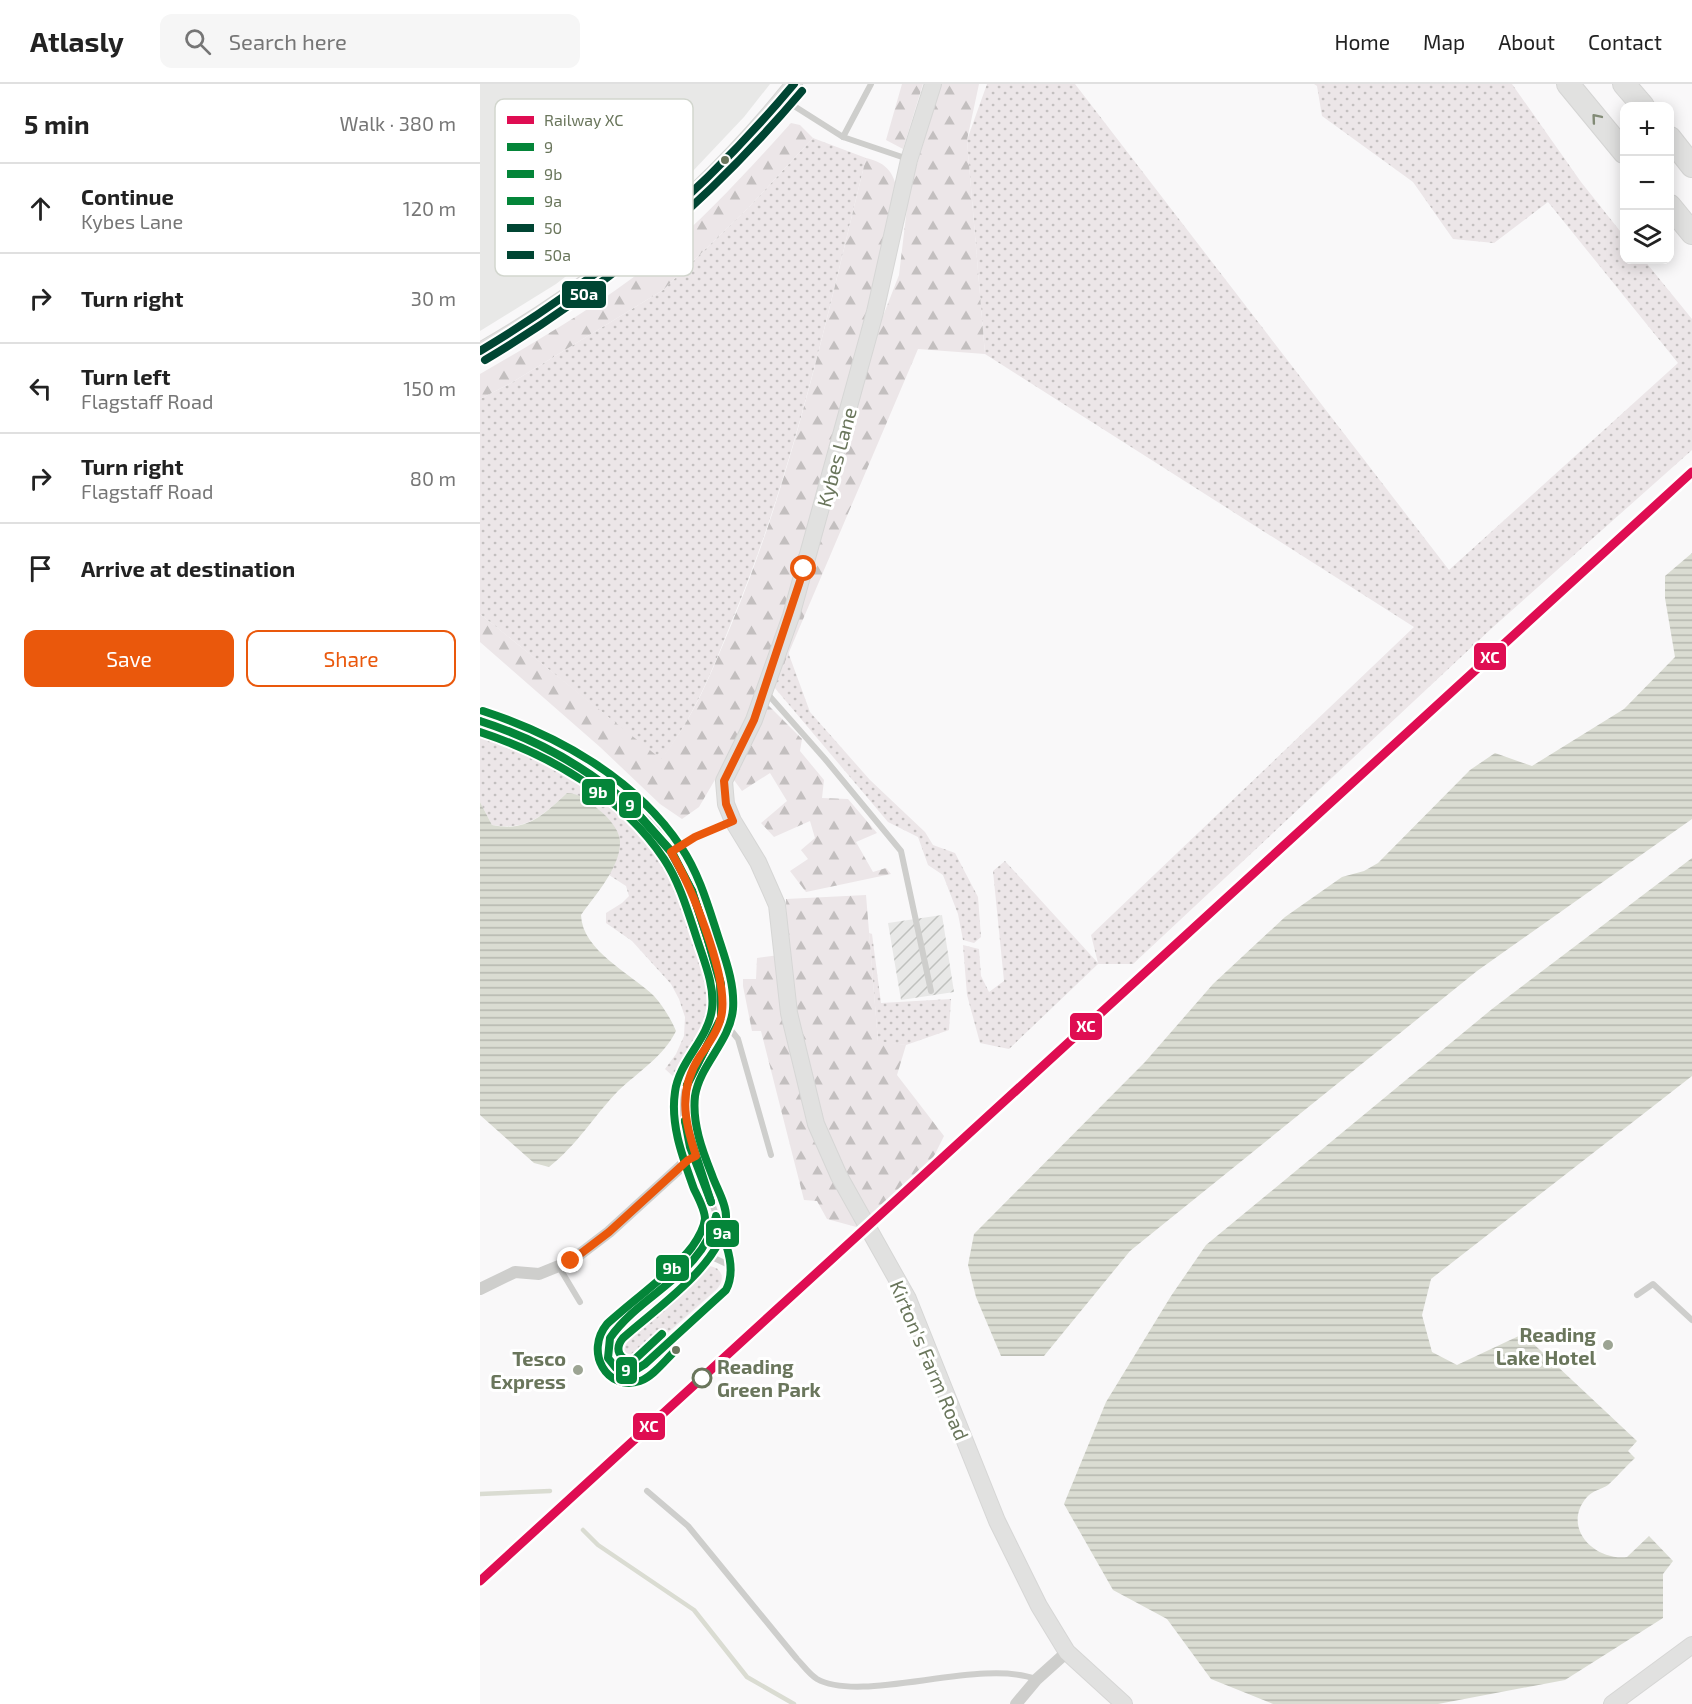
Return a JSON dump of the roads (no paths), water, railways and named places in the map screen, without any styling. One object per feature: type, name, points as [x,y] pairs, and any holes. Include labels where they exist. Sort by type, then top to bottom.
[{"type":"highway","points":[[1568,84],[1620,147]]},
{"type":"highway","points":[[1624,84],[1640,102]]},
{"type":"highway","points":[[1674,143],[1692,166]]},
{"type":"highway","points":[[1673,210],[1692,233]]},
{"type":"street","points":[[693,192],[735,154],[794,84]]},
{"type":"street","name":"Kybes Lane","points":[[733,821],[726,804],[724,781],[754,720],[791,616],[837,455],[893,239],[909,160],[933,84]]},
{"type":"street","points":[[480,351],[513,332],[595,276]]},
{"type":"street","points":[[480,720],[513,731],[565,756],[613,792],[649,826],[671,852],[695,902],[721,982],[720,1018],[715,1034],[696,1063],[686,1088],[684,1114],[705,1184]]},
{"type":"street","name":"Kirton's Farm Road","points":[[733,821],[772,890],[777,905],[789,1013],[816,1124],[839,1176],[908,1299],[1007,1544],[1067,1652],[1124,1704]]},
{"type":"street","points":[[480,1289],[515,1272],[539,1274],[559,1267],[609,1232],[688,1160],[696,1156]]},
{"type":"street","points":[[1612,1704],[1692,1645]]},
{"type":"street","points":[[1016,1704],[1037,1679],[1067,1652]]},
{"type":"lane","points":[[843,137],[871,84]]},
{"type":"lane","points":[[782,99],[843,137],[909,160]]},
{"type":"lane","points":[[764,691],[825,759],[901,851],[931,991]]},
{"type":"lane","points":[[671,852],[695,837],[733,821]]},
{"type":"lane","points":[[720,1018],[738,1039],[771,1155]]},
{"type":"lane","points":[[705,1184],[716,1216],[731,1266],[731,1280],[724,1293],[637,1371],[627,1372],[614,1365],[605,1350],[610,1337],[696,1259],[710,1238],[716,1216]]},
{"type":"lane","points":[[696,1259],[714,1258],[731,1266]]},
{"type":"lane","points":[[559,1267],[580,1302]]},
{"type":"lane","points":[[1637,1295],[1653,1284],[1692,1320]]},
{"type":"lane","points":[[647,1491],[688,1526],[797,1659],[817,1679],[848,1689],[994,1674],[1020,1673],[1037,1679]]},
{"type":"waterway","points":[[480,1494],[550,1491]]},
{"type":"waterway","points":[[583,1530],[598,1545],[694,1610],[747,1677],[794,1704]]},
{"type":"rail line","name":"XC","points":[[480,1581],[1692,472]]},
{"type":"place","name":"Reading Lake Hotel","points":[[1608,1345]]},
{"type":"place","name":"Tesco Express","points":[[578,1370]]},
{"type":"place","name":"Reading Green Park","points":[[702,1378]]}]
